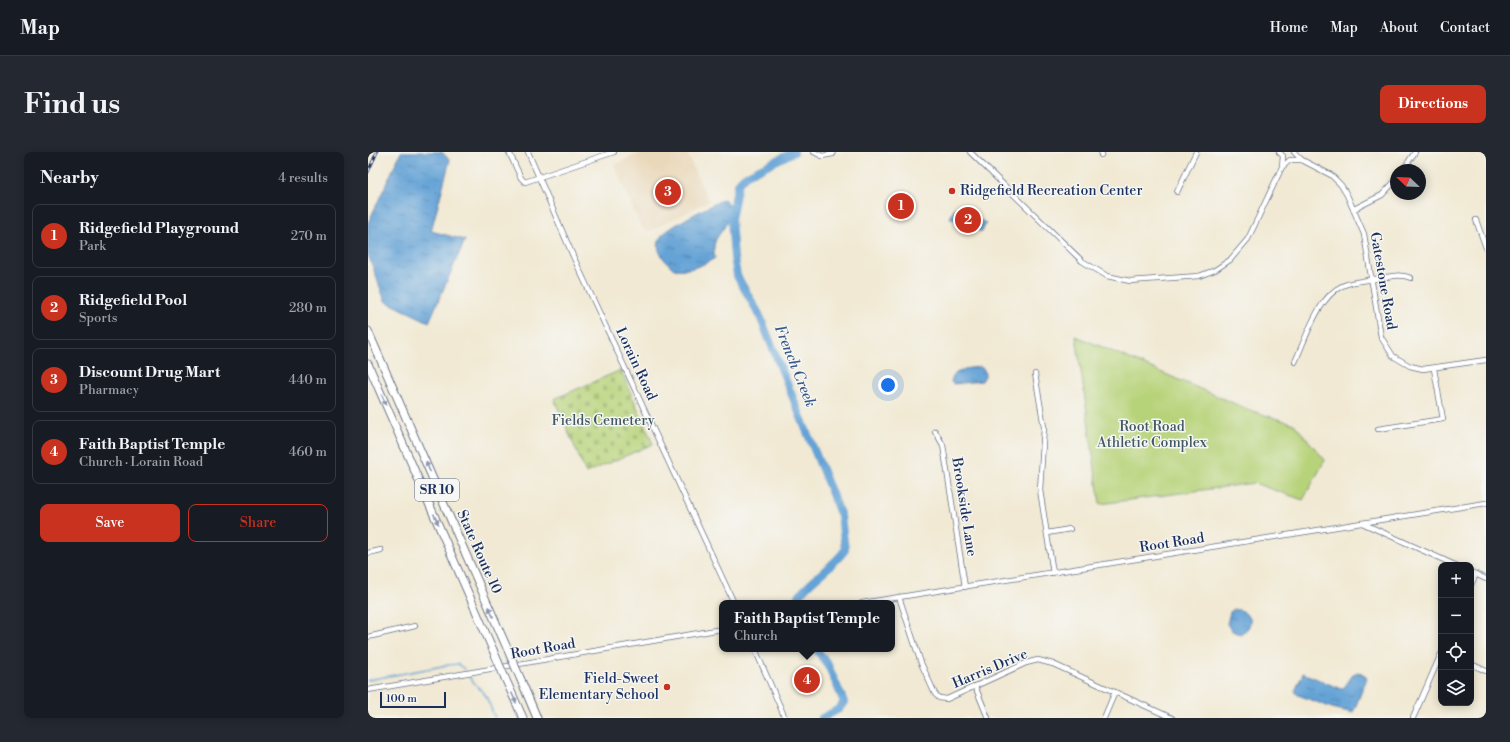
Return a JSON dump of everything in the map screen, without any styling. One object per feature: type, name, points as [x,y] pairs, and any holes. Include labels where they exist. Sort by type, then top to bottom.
[{"type":"highway","name":"State Route 10","points":[[368,331],[537,718]]},
{"type":"highway","name":"State Route 10","points":[[368,364],[523,718]]},
{"type":"street","points":[[509,152],[523,181],[528,182],[614,152]]},
{"type":"street","name":"Lorain Road","points":[[528,152],[573,256],[733,600]]},
{"type":"street","points":[[814,152],[822,156],[833,154]]},
{"type":"street","points":[[970,152],[1082,261],[1101,273],[1117,279],[1130,281],[1198,276],[1215,270],[1230,260],[1248,239],[1282,167],[1283,154]]},
{"type":"street","points":[[1177,192],[1196,152]]},
{"type":"street","points":[[1278,152],[1283,154],[1285,159],[1290,160]]},
{"type":"street","points":[[1282,167],[1290,160],[1294,152]]},
{"type":"street","name":"Gatestone Road","points":[[1294,152],[1302,160],[1325,172],[1338,181],[1345,190],[1364,234],[1380,333],[1387,348],[1397,359],[1410,366],[1423,369],[1434,369],[1486,360]]},
{"type":"street","points":[[1407,164],[1416,152]]},
{"type":"street","name":"Gatestone Road","points":[[1290,160],[1302,160]]},
{"type":"street","points":[[1354,209],[1382,195],[1390,186]]},
{"type":"street","points":[[1476,220],[1486,248]]},
{"type":"street","points":[[1295,362],[1320,307],[1330,294],[1347,284],[1401,275],[1411,278]]},
{"type":"street","points":[[1378,429],[1443,418],[1434,369]]},
{"type":"street","points":[[1035,374],[1044,427],[1040,485],[1053,573]]},
{"type":"street","name":"Brookside Lane","points":[[935,431],[943,445],[965,587]]},
{"type":"street","name":"Root Road","points":[[880,600],[1486,504]]},
{"type":"street","points":[[1362,523],[1449,562]]},
{"type":"street","points":[[1047,533],[1070,529]]},
{"type":"street","points":[[368,553],[381,550]]},
{"type":"street","points":[[1474,573],[1486,579]]},
{"type":"street","name":"Harris Drive","points":[[899,597],[920,663],[936,696],[941,699],[947,699],[1026,662],[1038,660],[1053,664],[1172,718]]},
{"type":"street","points":[[368,637],[415,626]]},
{"type":"street","name":"Root Road","points":[[368,690],[719,630]]},
{"type":"street","points":[[756,652],[785,718]]},
{"type":"street","points":[[1413,718],[1438,661]]},
{"type":"street","points":[[1474,665],[1486,671]]},
{"type":"street","points":[[975,686],[988,718]]},
{"type":"street","points":[[1104,718],[1115,692]]},
{"type":"shaded area","points":[[642,152],[686,152],[709,201],[649,231],[645,230],[641,227],[614,165]]},
{"type":"green space","points":[[899,201],[903,201],[905,202],[905,210],[899,211],[896,208],[896,204]]},
{"type":"green space","name":"Root Road Athletic Complex","points":[[1076,336],[1252,411],[1294,424],[1325,460],[1303,500],[1254,483],[1100,504]]},
{"type":"green space","name":"Fields Cemetery","points":[[621,370],[653,444],[586,473],[554,399]]},
{"type":"water","points":[[401,152],[442,152],[450,160],[431,231],[465,240],[429,322],[385,301],[368,254],[368,223]]},
{"type":"water","points":[[724,199],[731,207],[728,220],[716,238],[714,246],[715,258],[696,267],[674,269],[664,259],[659,251],[658,247],[660,238],[679,223]]},
{"type":"water","points":[[955,208],[986,223],[982,232],[950,218]]},
{"type":"water","points":[[981,367],[985,371],[985,376],[982,381],[954,384],[951,382],[952,377],[958,371],[967,368]]},
{"type":"water","points":[[1234,609],[1243,611],[1250,618],[1248,628],[1240,634],[1232,631],[1227,624],[1230,612]]},
{"type":"water","points":[[1357,672],[1362,673],[1367,678],[1353,713],[1332,708],[1298,695],[1295,691],[1303,673],[1341,689]]},
{"type":"waterway","name":"French Creek","points":[[794,152],[745,176],[738,184],[731,219],[737,276],[759,314],[841,516],[845,550],[833,564],[805,588],[796,600]]},
{"type":"waterway","name":"French Creek","points":[[818,652],[828,665],[844,702],[839,709],[822,718]]},
{"type":"waterway","name":"French Creek","points":[[368,680],[448,665],[458,664],[464,669]]},
{"type":"waterway","name":"French Creek","points":[[469,677],[486,696],[495,718]]},
{"type":"railway","points":[[368,172],[377,152]]},
{"type":"place","name":"Ridgefield Recreation Center","points":[[952,191]]},
{"type":"place","name":"Discount Drug Mart","points":[[668,192]]},
{"type":"place","name":"Ridgefield Playground","points":[[901,206]]},
{"type":"place","name":"Ridgefield Pool","points":[[968,220]]},
{"type":"place","name":"Faith Baptist Temple","points":[[807,680]]},
{"type":"place","name":"Field-Sweet Elementary School","points":[[667,687]]}]
